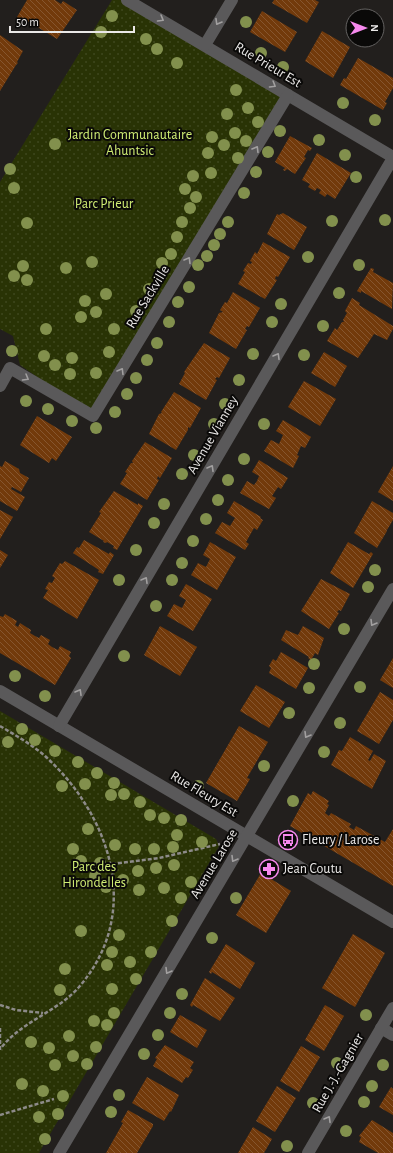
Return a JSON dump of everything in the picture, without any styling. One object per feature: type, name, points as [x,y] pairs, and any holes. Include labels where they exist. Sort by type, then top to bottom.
[{"type":"street","name":"Rue Prieur Est","points":[[127,0],[393,158]]},
{"type":"street","points":[[205,45],[232,0]]},
{"type":"street","name":"Rue Sackville","points":[[0,386],[10,368],[93,416],[288,95]]},
{"type":"street","name":"Avenue Vianney","points":[[59,726],[393,158]]},
{"type":"street","name":"Avenue Larose","points":[[59,1153],[393,589]]},
{"type":"street","name":"Rue Fleury Est","points":[[0,691],[393,922]]},
{"type":"street","name":"Rue J.-J.-Gagnier","points":[[308,1153],[393,1008]]},
{"type":"street","points":[[381,1028],[393,1035]]},
{"type":"path","points":[[0,726],[45,756],[78,793],[98,827],[112,864],[114,897],[111,921],[101,953],[91,971],[78,988],[67,998],[18,1030],[0,1049]]},
{"type":"path","points":[[112,864],[159,858],[220,844]]},
{"type":"path","points":[[0,1005],[16,1010],[44,1013]]},
{"type":"path","points":[[0,1028],[0,1049]]},
{"type":"path","points":[[0,1115],[54,1099]]},
{"type":"green space","name":"Parc Prieur","points":[[112,0],[127,0],[288,95],[93,416],[20,365],[13,336],[0,329],[0,182]]},
{"type":"green space","name":"Parc des Hirondelles","points":[[0,711],[216,839],[219,846],[39,1153],[0,1153]]},
{"type":"building","points":[[27,0],[55,0],[61,4],[63,1],[77,10],[57,39],[21,17],[20,19],[17,17]]},
{"type":"building","points":[[274,0],[315,0],[319,2],[307,23],[272,3]]},
{"type":"building","points":[[262,11],[297,32],[285,52],[250,32]]},
{"type":"building","points":[[322,31],[345,44],[345,48],[349,48],[333,78],[305,61]]},
{"type":"building","points":[[0,35],[23,51],[17,62],[18,63],[0,91]]},
{"type":"building","points":[[358,58],[393,78],[393,88],[385,102],[387,103],[383,110],[340,85],[344,78],[346,79]]},
{"type":"building","points":[[290,136],[312,148],[310,151],[308,150],[304,157],[306,158],[295,174],[287,169],[285,171],[283,170],[285,168],[275,162]]},
{"type":"building","points":[[317,153],[351,173],[335,199],[327,194],[325,197],[319,193],[321,190],[317,188],[315,191],[308,187],[310,184],[302,180]]},
{"type":"building","points":[[283,213],[307,227],[294,250],[267,234],[277,214],[279,215]]},
{"type":"building","points":[[263,242],[290,257],[278,277],[276,276],[275,279],[277,280],[265,299],[238,284],[245,272],[243,271],[248,263],[251,264],[252,262],[250,261],[255,252],[257,254]]},
{"type":"building","points":[[371,268],[374,269],[373,272],[393,283],[392,309],[361,291],[361,293],[357,291]]},
{"type":"building","points":[[233,292],[260,308],[249,327],[247,326],[245,329],[247,330],[236,349],[209,333],[219,313],[223,312],[220,310],[225,302],[227,303]]},
{"type":"building","points":[[352,298],[360,303],[359,305],[393,326],[387,340],[374,334],[358,358],[327,341],[335,328],[337,330],[342,322],[344,322],[343,320],[347,313],[345,311]]},
{"type":"building","points":[[204,343],[230,358],[219,378],[217,377],[215,379],[217,380],[206,400],[179,384],[185,373],[184,372]]},
{"type":"building","points":[[324,352],[347,366],[335,387],[311,373]]},
{"type":"building","points":[[304,381],[336,399],[320,426],[288,407]]},
{"type":"building","points":[[174,392],[201,408],[190,428],[188,427],[188,430],[176,450],[149,434],[159,414],[162,413],[161,412]]},
{"type":"building","points":[[37,416],[72,437],[56,461],[52,458],[49,463],[20,445]]},
{"type":"building","points":[[283,420],[311,437],[305,448],[301,446],[297,455],[299,456],[293,468],[264,451],[271,440],[279,444],[283,435],[276,431]]},
{"type":"building","points":[[145,442],[172,458],[160,478],[158,476],[157,479],[159,480],[147,500],[120,484],[127,473],[125,472],[131,463],[133,463],[132,461]]},
{"type":"building","points":[[259,460],[288,478],[281,489],[278,487],[272,496],[276,498],[269,509],[240,493],[247,481],[254,485],[257,481],[259,476],[252,472]]},
{"type":"building","points":[[5,461],[19,469],[20,473],[29,478],[21,492],[12,487],[11,489],[25,497],[17,511],[0,501],[0,466],[2,467]]},
{"type":"building","points":[[393,466],[393,501],[378,492]]},
{"type":"building","points":[[114,491],[138,505],[138,503],[143,506],[117,550],[113,548],[114,546],[107,542],[103,542],[104,541],[89,532],[101,513],[99,512]]},
{"type":"building","points":[[234,501],[261,517],[260,518],[263,520],[257,530],[254,528],[246,542],[249,544],[245,550],[215,533],[222,522],[230,526],[235,518],[227,513]]},
{"type":"building","points":[[372,501],[393,513],[393,520],[387,530],[386,529],[387,531],[377,548],[354,533]]},
{"type":"building","points":[[0,510],[13,517],[0,539]]},
{"type":"building","points":[[84,540],[109,554],[110,552],[114,555],[103,574],[98,572],[99,570],[73,553],[77,547],[79,548]]},
{"type":"building","points":[[210,542],[236,557],[217,590],[191,575],[198,563],[206,567],[210,559],[203,555]]},
{"type":"building","points":[[348,542],[369,554],[371,552],[373,554],[353,588],[330,573]]},
{"type":"building","points":[[0,550],[8,555],[0,568]]},
{"type":"building","points":[[65,561],[99,580],[77,619],[43,598],[48,590],[45,589],[49,582],[52,583],[55,578],[52,576],[60,563],[62,564]]},
{"type":"building","points":[[321,579],[350,594],[341,611],[339,610],[337,612],[339,613],[329,629],[301,611]]},
{"type":"building","points":[[186,584],[212,599],[193,631],[167,616],[174,604],[182,608],[186,600],[179,596]]},
{"type":"building","points":[[5,614],[17,621],[15,625],[18,627],[20,623],[31,630],[30,633],[35,636],[39,638],[41,635],[50,640],[48,644],[52,647],[58,650],[60,646],[71,652],[69,656],[71,658],[55,685],[0,653],[0,616],[3,617]]},
{"type":"building","points":[[160,626],[197,647],[180,676],[144,655]]},
{"type":"building","points":[[303,626],[324,638],[318,655],[315,653],[311,660],[308,658],[309,657],[281,640],[286,630],[298,635]]},
{"type":"building","points":[[281,652],[308,668],[296,689],[269,673],[271,668],[269,666],[273,659],[276,661]]},
{"type":"building","points":[[393,658],[393,688],[380,680]]},
{"type":"building","points":[[256,685],[285,702],[269,728],[240,711]]},
{"type":"building","points":[[380,692],[393,700],[393,720],[379,744],[357,731]]},
{"type":"building","points":[[239,726],[268,742],[247,778],[250,779],[237,801],[206,783]]},
{"type":"building","points":[[350,737],[373,751],[368,760],[370,761],[374,754],[386,761],[372,789],[331,765],[339,750],[342,751]]},
{"type":"building","points":[[313,791],[329,801],[327,804],[329,805],[325,813],[329,816],[331,813],[351,824],[349,827],[354,830],[356,826],[385,842],[393,829],[393,886],[290,826],[308,793],[311,795]]},
{"type":"building","points":[[261,873],[291,891],[266,933],[236,915]]},
{"type":"building","points":[[353,934],[385,953],[355,1007],[322,988]]},
{"type":"building","points":[[226,944],[255,963],[240,989],[212,972],[211,974],[209,972]]},
{"type":"building","points":[[205,978],[235,998],[220,1021],[193,1005],[192,1007],[190,1005]]},
{"type":"building","points":[[325,1005],[344,1016],[324,1051],[305,1040]]},
{"type":"building","points":[[180,1015],[207,1030],[197,1048],[170,1032]]},
{"type":"building","points":[[165,1045],[194,1062],[190,1068],[193,1070],[188,1078],[186,1077],[182,1083],[153,1066],[157,1059],[155,1058]]},
{"type":"building","points":[[301,1046],[320,1057],[299,1092],[280,1081]]},
{"type":"building","points":[[147,1077],[179,1095],[171,1112],[170,1111],[164,1121],[132,1103]]},
{"type":"building","points":[[277,1086],[296,1098],[275,1132],[256,1121]]},
{"type":"building","points":[[391,1087],[393,1089],[393,1115],[379,1107]]},
{"type":"building","points":[[128,1110],[153,1124],[153,1126],[137,1153],[106,1153],[123,1123],[121,1122]]},
{"type":"building","points":[[372,1120],[393,1133],[393,1153],[378,1153],[359,1142],[361,1137],[359,1136]]},
{"type":"building","points":[[253,1127],[272,1139],[264,1153],[238,1153]]},
{"type":"place","name":"Fleury / Larose","points":[[288,840]]},
{"type":"place","name":"Jean Coutu","points":[[269,869]]},
{"type":"park label","name":"Jardin Communautaire Ahuntsic","points":[[130,144]]}]
